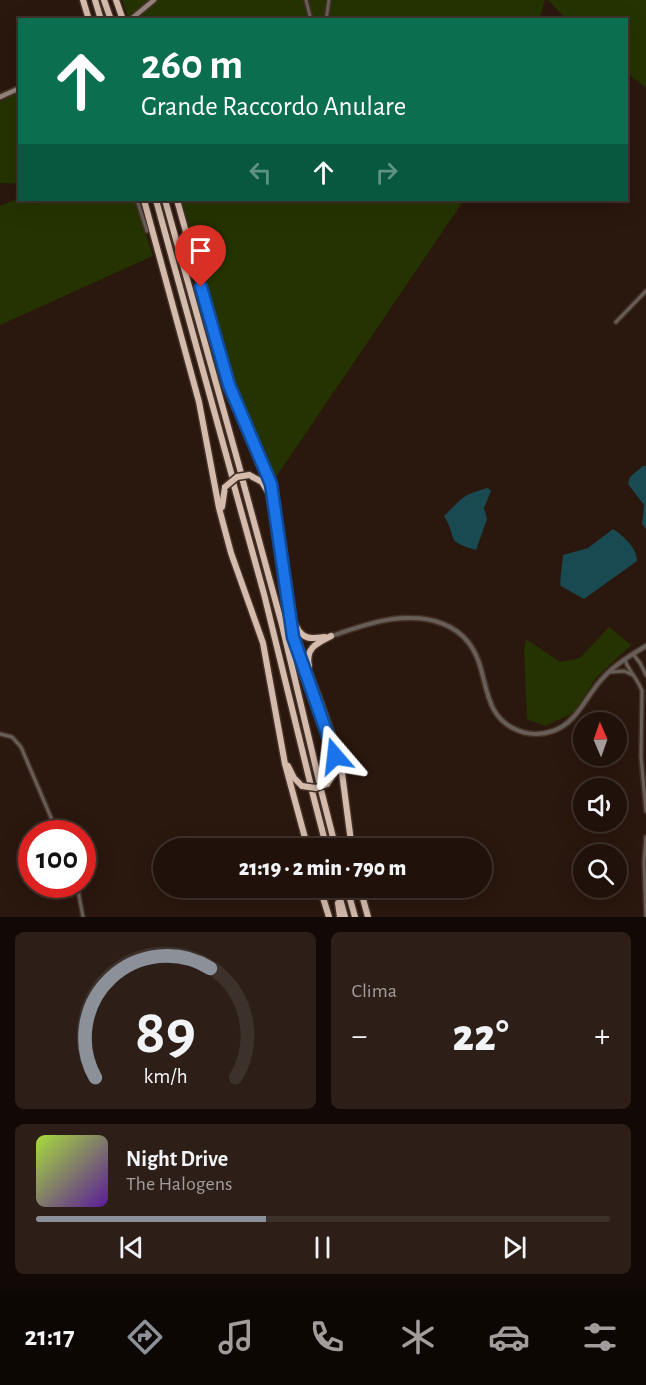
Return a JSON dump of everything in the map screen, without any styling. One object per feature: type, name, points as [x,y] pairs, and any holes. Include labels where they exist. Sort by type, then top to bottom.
[{"type":"highway","points":[[83,0],[88,18]]},
{"type":"highway","points":[[95,0],[100,18]]},
{"type":"highway","points":[[104,0],[110,18]]},
{"type":"highway","points":[[116,0],[122,18]]},
{"type":"highway","points":[[144,201],[199,402],[226,535],[263,643],[289,782],[305,838]]},
{"type":"highway","points":[[156,201],[264,594],[324,838]]},
{"type":"highway","points":[[165,201],[244,475],[333,838]]},
{"type":"highway","points":[[177,201],[229,385],[268,476],[278,520],[293,637],[331,738],[336,771],[327,784],[316,788],[302,786],[294,778],[283,751]]},
{"type":"highway","points":[[226,535],[222,501],[225,487],[234,478],[244,475],[258,478],[265,485],[278,520]]},
{"type":"highway","points":[[288,603],[296,626],[303,636],[308,638],[331,636]]},
{"type":"highway","points":[[288,603],[303,658],[319,698]]},
{"type":"highway","points":[[331,636],[313,647],[308,656],[309,667],[341,764],[351,838]]},
{"type":"highway","points":[[323,898],[329,917]]},
{"type":"highway","points":[[337,898],[340,917]]},
{"type":"highway","points":[[339,898],[345,917]]},
{"type":"highway","points":[[350,898],[355,916]]},
{"type":"highway","points":[[363,898],[368,917]]},
{"type":"main road","points":[[132,18],[154,0]]},
{"type":"main road","points":[[0,97],[18,89]]},
{"type":"street","points":[[306,0],[310,18]]},
{"type":"street","points":[[326,18],[329,0]]},
{"type":"street","points":[[137,201],[147,231]]},
{"type":"street","points":[[616,322],[646,291]]},
{"type":"street","points":[[331,636],[402,618],[428,619],[448,626],[470,644],[476,656],[489,703],[495,713],[513,728],[529,734],[548,733],[567,724],[608,672],[646,646]]},
{"type":"street","points":[[633,654],[646,675]]},
{"type":"street","points":[[625,660],[642,691],[641,756],[645,775],[646,811]]},
{"type":"street","points":[[608,672],[620,671],[633,675]]},
{"type":"street","points":[[0,734],[12,737],[20,746],[52,820]]},
{"type":"street","points":[[646,837],[644,862],[646,917]]},
{"type":"street","points":[[79,898],[83,917]]},
{"type":"green space","points":[[122,0],[545,0],[540,18],[128,18]]},
{"type":"green space","points":[[548,0],[646,0],[646,88],[628,74],[628,18],[565,18]]},
{"type":"green space","points":[[18,93],[18,184],[0,183],[0,102]]},
{"type":"green space","points":[[18,198],[18,201],[135,201],[153,256],[0,325],[0,206]]},
{"type":"green space","points":[[180,201],[463,201],[274,480],[232,383]]},
{"type":"green space","points":[[609,627],[631,645],[595,679],[573,713],[545,726],[527,719],[524,650],[526,639],[560,662],[580,658]]},
{"type":"water","points":[[646,466],[646,529],[642,524],[644,505],[628,484],[630,477]]},
{"type":"water","points":[[488,488],[491,491],[484,508],[487,519],[476,550],[455,541],[444,516],[463,498]]},
{"type":"water","points":[[613,529],[635,551],[637,561],[584,599],[561,586],[563,555],[588,548]]},
{"type":"route","points":[[201,287],[229,385],[271,484],[278,520],[293,637],[331,738],[335,756]]}]
